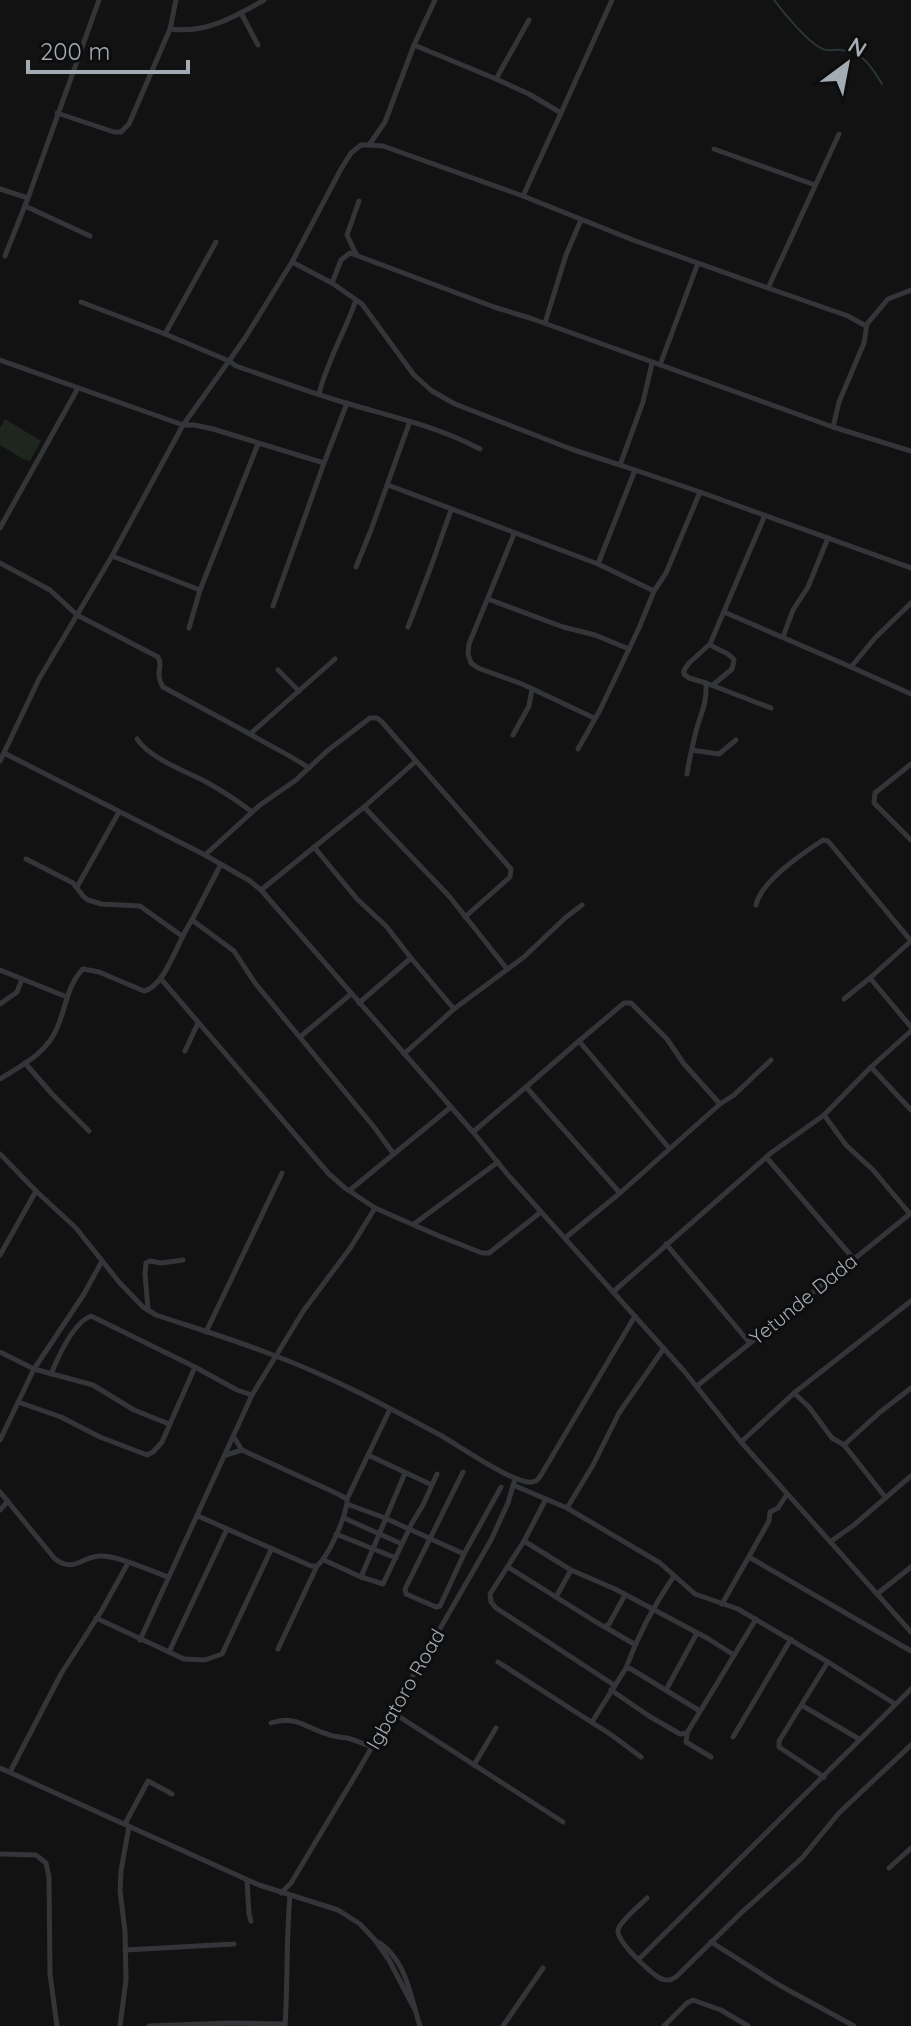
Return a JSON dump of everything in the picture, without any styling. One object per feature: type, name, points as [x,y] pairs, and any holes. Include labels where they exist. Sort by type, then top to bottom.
[{"type":"street","points":[[5,256],[99,0]]},
{"type":"street","points":[[57,113],[114,132],[125,130],[138,107],[170,29],[176,0]]},
{"type":"street","points":[[170,29],[205,29],[264,0]]},
{"type":"street","points":[[369,145],[385,122],[435,0]]},
{"type":"street","points":[[523,196],[612,0]]},
{"type":"street","points":[[241,13],[258,45]]},
{"type":"street","points":[[496,79],[529,20]]},
{"type":"street","points":[[414,45],[529,94],[561,113]]},
{"type":"street","points":[[768,288],[839,134]]},
{"type":"street","points":[[0,761],[39,679],[112,556],[183,425],[229,361],[292,262],[341,169],[351,153],[361,145],[383,146],[523,196],[581,220],[848,316],[866,326]]},
{"type":"street","points":[[714,149],[815,185]]},
{"type":"street","points":[[0,189],[28,198]]},
{"type":"street","points":[[356,255],[347,235],[359,201]]},
{"type":"street","points":[[25,206],[90,236]]},
{"type":"street","points":[[545,323],[566,255],[581,220]]},
{"type":"street","points":[[165,334],[216,242]]},
{"type":"street","points":[[332,283],[341,260],[350,253],[833,427],[911,451]]},
{"type":"street","points":[[292,262],[356,300],[414,375],[432,391],[455,404],[571,449],[910,567]]},
{"type":"street","points":[[660,365],[698,263]]},
{"type":"street","points":[[833,427],[839,402],[864,343],[866,326],[888,299],[911,290]]},
{"type":"street","points":[[319,394],[324,373],[356,300]]},
{"type":"street","points":[[81,302],[165,334],[236,366],[458,437],[480,449]]},
{"type":"street","points":[[0,360],[183,425],[213,429],[324,463]]},
{"type":"street","points":[[620,465],[643,402],[652,363]]},
{"type":"street","points":[[0,528],[78,388]]},
{"type":"street","points":[[273,606],[347,403]]},
{"type":"street","points":[[356,567],[410,421]]},
{"type":"street","points":[[189,628],[200,590],[258,444]]},
{"type":"street","points":[[598,564],[635,470]]},
{"type":"street","points":[[388,485],[598,564],[654,591]]},
{"type":"street","points":[[578,749],[600,710],[654,591],[666,573],[700,492]]},
{"type":"street","points":[[408,627],[451,510]]},
{"type":"street","points":[[765,515],[710,644],[684,670],[684,674],[771,708]]},
{"type":"street","points":[[514,534],[469,644],[471,663],[594,718]]},
{"type":"street","points":[[783,637],[828,538]]},
{"type":"street","points":[[112,556],[200,590]]},
{"type":"street","points":[[0,563],[50,590],[77,615],[158,657],[161,664],[158,675],[163,687],[309,768]]},
{"type":"street","points":[[488,599],[629,649]]},
{"type":"street","points":[[851,667],[911,603]]},
{"type":"street","points":[[724,612],[911,694]]},
{"type":"street","points":[[687,774],[695,731],[710,684],[732,669],[734,660],[710,644]]},
{"type":"street","points":[[250,734],[335,659]]},
{"type":"street","points":[[278,670],[299,691]]},
{"type":"street","points":[[513,735],[529,706],[532,689]]},
{"type":"street","points":[[205,855],[252,812],[296,780],[343,738],[373,718],[381,721],[511,869],[510,877],[465,917]]},
{"type":"street","points":[[137,739],[162,759],[223,792],[252,812]]},
{"type":"street","points":[[692,750],[719,754],[736,740]]},
{"type":"street","points":[[4,753],[205,855],[261,890],[541,1212],[664,1348],[741,1442],[911,1632]]},
{"type":"street","points":[[261,890],[416,761]]},
{"type":"street","points":[[911,764],[875,793],[874,803],[911,840]]},
{"type":"street","points":[[364,807],[449,896],[507,969]]},
{"type":"street","points":[[77,887],[119,812]]},
{"type":"street","points":[[756,905],[756,900],[769,883],[796,858],[823,840],[828,841],[911,941],[844,999]]},
{"type":"street","points":[[314,847],[357,899],[386,926],[454,1009]]},
{"type":"street","points":[[26,859],[73,883],[83,896],[101,904],[140,906],[182,936]]},
{"type":"street","points":[[0,1079],[43,1050],[53,1037],[73,983],[83,969],[99,972],[144,991],[151,990],[161,979],[221,864]]},
{"type":"street","points":[[404,1054],[454,1009],[524,957],[582,905]]},
{"type":"street","points":[[192,920],[234,951],[255,983],[393,1153]]},
{"type":"street","points":[[359,1003],[411,958]]},
{"type":"street","points":[[0,970],[67,997]]},
{"type":"street","points":[[613,1292],[766,1157],[824,1115],[911,1029],[870,978]]},
{"type":"street","points":[[0,1004],[17,992],[22,979]]},
{"type":"street","points":[[161,979],[329,1174],[375,1208],[482,1253],[489,1253],[541,1212]]},
{"type":"street","points":[[300,1037],[351,994]]},
{"type":"street","points":[[473,1132],[624,1003],[631,1003],[667,1039],[684,1064],[720,1104]]},
{"type":"street","points":[[185,1051],[198,1023]]},
{"type":"street","points":[[579,1041],[669,1148]]},
{"type":"street","points":[[565,1238],[771,1060]]},
{"type":"street","points":[[25,1063],[89,1131]]},
{"type":"street","points":[[871,1067],[911,1110]]},
{"type":"street","points":[[526,1087],[620,1193]]},
{"type":"street","points":[[350,1190],[451,1107]]},
{"type":"street","points":[[824,1115],[846,1145],[873,1170],[910,1213]]},
{"type":"street","points":[[0,1154],[76,1228],[119,1282],[156,1315],[276,1356],[390,1409],[514,1482],[634,1547],[660,1563],[695,1594],[738,1609],[895,1704]]},
{"type":"street","points":[[766,1157],[853,1258]]},
{"type":"street","points":[[413,1225],[498,1162]]},
{"type":"street","points":[[206,1332],[282,1173]]},
{"type":"street","points":[[0,1255],[36,1191]]},
{"type":"street","points":[[140,1640],[252,1395],[304,1310],[351,1247],[375,1208]]},
{"type":"street","name":"Yetunde Dada","points":[[697,1386],[910,1213]]},
{"type":"street","points":[[666,1244],[749,1342]]},
{"type":"street","points":[[0,1439],[34,1369],[84,1294],[102,1260]]},
{"type":"street","points":[[148,1310],[146,1263],[183,1260]]},
{"type":"street","points":[[741,1442],[794,1393],[911,1301]]},
{"type":"street","points":[[51,1374],[68,1340],[87,1316],[91,1316],[252,1395]]},
{"type":"street","points":[[514,1482],[537,1481],[635,1316]]},
{"type":"street","points":[[567,1508],[619,1413],[664,1348]]},
{"type":"street","points":[[0,1352],[34,1369],[93,1385],[134,1410],[169,1424]]},
{"type":"street","points":[[18,1402],[61,1417],[100,1437],[147,1455],[162,1442],[195,1367]]},
{"type":"street","points":[[844,1445],[911,1388]]},
{"type":"street","points":[[794,1393],[809,1407],[832,1438],[844,1445],[886,1498]]},
{"type":"street","points":[[278,1649],[317,1566],[324,1560],[344,1518],[347,1502],[390,1409]]},
{"type":"street","points":[[234,1438],[242,1450],[347,1502],[464,1554]]},
{"type":"street","points":[[226,1455],[242,1450]]},
{"type":"street","points":[[368,1455],[432,1485]]},
{"type":"street","points":[[463,1472],[405,1589],[406,1594],[436,1607],[440,1606],[501,1487]]},
{"type":"street","points":[[361,1577],[405,1473]]},
{"type":"street","points":[[324,1560],[383,1584],[437,1474]]},
{"type":"street","points":[[830,1542],[911,1476]]},
{"type":"street","name":"Igbatoro Road","points":[[281,1893],[291,1883],[372,1747],[491,1540],[514,1482]]},
{"type":"street","points":[[0,1492],[60,1563],[76,1565],[88,1558],[102,1556],[168,1577]]},
{"type":"street","points":[[722,1604],[769,1521],[770,1512],[778,1508],[787,1493]]},
{"type":"street","points":[[546,1499],[490,1594],[491,1602],[649,1716],[680,1734],[687,1733]]},
{"type":"street","points":[[0,1510],[8,1501]]},
{"type":"street","points":[[198,1516],[271,1550],[317,1566]]},
{"type":"street","points":[[344,1518],[402,1544]]},
{"type":"street","points":[[169,1652],[227,1529]]},
{"type":"street","points":[[336,1534],[396,1558]]},
{"type":"street","points":[[524,1541],[571,1570],[652,1609],[734,1655]]},
{"type":"street","points":[[96,1618],[184,1659],[198,1661],[222,1654],[271,1550]]},
{"type":"street","points":[[749,1557],[911,1651]]},
{"type":"street","points":[[10,1772],[61,1674],[128,1563]]},
{"type":"street","points":[[508,1567],[634,1644]]},
{"type":"street","points":[[877,1594],[911,1567]]},
{"type":"street","points":[[556,1597],[571,1570]]},
{"type":"street","points":[[592,1722],[626,1668],[652,1609],[674,1576]]},
{"type":"street","points":[[604,1627],[609,1624],[625,1595]]},
{"type":"street","points":[[711,1757],[686,1742],[687,1733],[756,1619]]},
{"type":"street","points":[[666,1690],[697,1633]]},
{"type":"street","points":[[733,1737],[791,1639]]},
{"type":"street","points":[[498,1662],[641,1757]]},
{"type":"street","points":[[824,1777],[779,1747],[779,1741],[828,1662]]},
{"type":"street","points":[[626,1668],[701,1712]]},
{"type":"street","points":[[639,1959],[911,1689]]},
{"type":"street","points":[[803,1706],[859,1739]]},
{"type":"street","points":[[392,1712],[563,1822]]},
{"type":"street","points":[[271,1723],[290,1720],[372,1747]]},
{"type":"street","points":[[474,1765],[496,1728]]},
{"type":"street","points":[[647,1898],[618,1931],[621,1942],[658,1977],[670,1980],[802,1858],[839,1813],[911,1745]]},
{"type":"street","points":[[0,1768],[247,1880],[338,1910],[360,1924],[375,1940],[389,1960],[420,2026]]},
{"type":"street","points":[[120,2026],[126,1980],[120,1891],[127,1825],[148,1781],[172,1794]]},
{"type":"street","points":[[889,1868],[911,1848]]},
{"type":"street","points":[[0,1854],[36,1855],[46,1863],[49,1877],[50,1974],[57,2026]]},
{"type":"street","points":[[247,1880],[251,1921]]},
{"type":"street","points":[[149,2026],[285,2025],[290,1896]]},
{"type":"street","points":[[711,1942],[843,2023],[854,2026]]},
{"type":"street","points":[[125,1950],[234,1944]]},
{"type":"street","points":[[503,2026],[543,1968]]},
{"type":"street","points":[[664,2026],[693,2000],[721,2010],[748,2026]]},
{"type":"shaded area","points":[[5,419],[41,441],[30,461],[0,445],[0,428]]},
{"type":"waterway","points":[[774,0],[817,46],[825,50],[855,53],[866,61],[882,84]]}]
